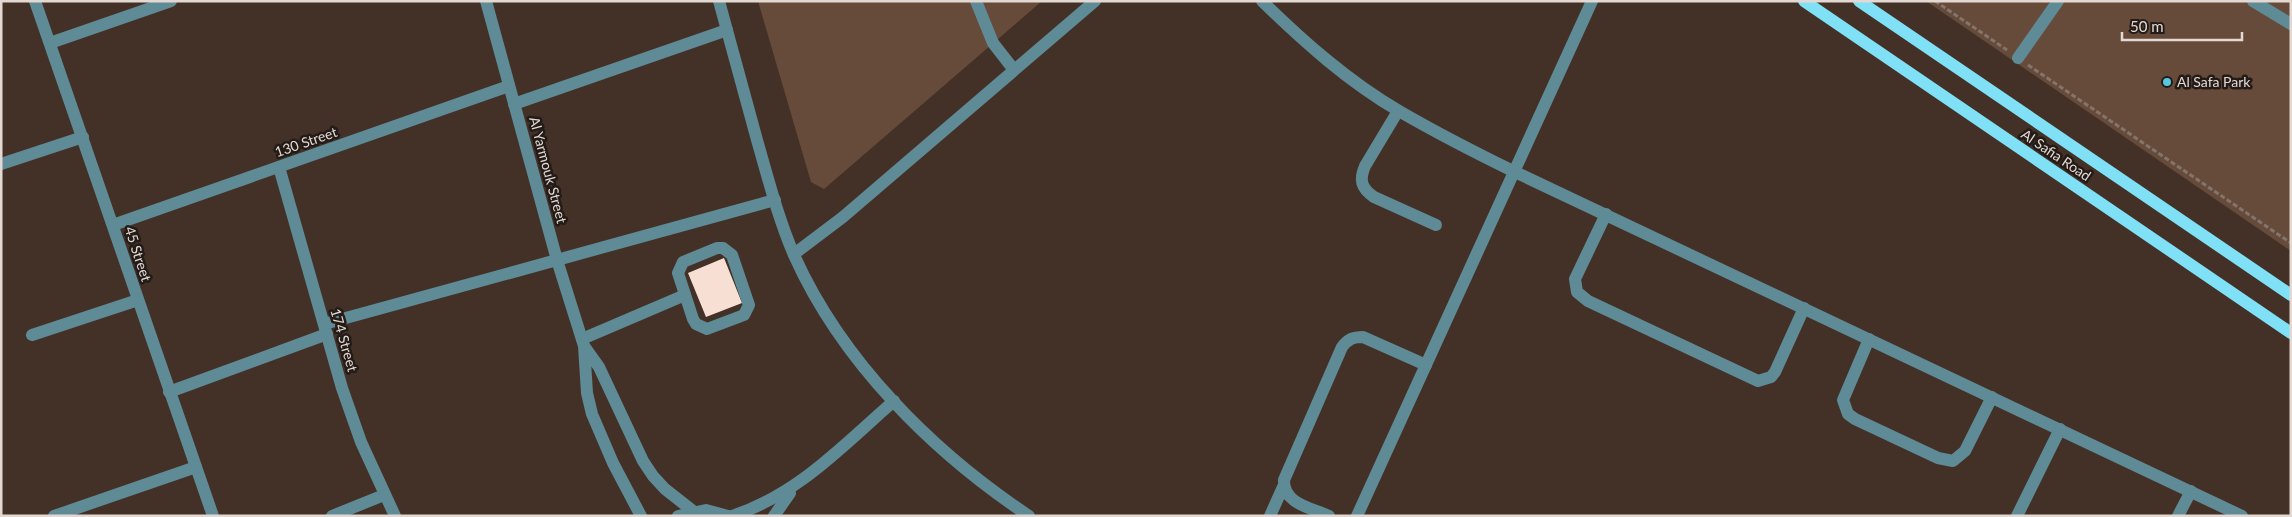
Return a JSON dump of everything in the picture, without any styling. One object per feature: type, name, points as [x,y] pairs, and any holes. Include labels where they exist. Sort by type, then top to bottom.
[{"type":"main road","name":"Al Safia Road","points":[[1804,1],[2291,333]]},
{"type":"main road","name":"Al Safia Road","points":[[1859,1],[2291,295]]},
{"type":"street","name":"45 Street","points":[[35,1],[213,516]]},
{"type":"street","points":[[50,43],[171,1]]},
{"type":"street","name":"Al Yarmouk Street","points":[[486,1],[557,260],[583,342],[587,392],[592,414],[612,464],[641,516]]},
{"type":"street","points":[[719,1],[775,200],[794,254],[810,287],[848,347],[894,401],[975,476],[1029,516]]},
{"type":"street","points":[[976,1],[983,23],[993,43],[1014,70]]},
{"type":"street","points":[[794,254],[843,217],[1095,1]]},
{"type":"street","points":[[1262,1],[1323,57],[1398,111],[1515,172],[2242,516]]},
{"type":"street","points":[[1357,516],[1592,1]]},
{"type":"street","points":[[2018,58],[2058,1]]},
{"type":"street","points":[[2253,1],[2291,24]]},
{"type":"street","points":[[514,104],[727,30]]},
{"type":"street","name":"130 Street","points":[[113,225],[508,86]]},
{"type":"street","points":[[1398,111],[1365,166],[1361,174],[1361,184],[1366,192],[1436,225]]},
{"type":"street","points":[[1,164],[83,136]]},
{"type":"street","name":"174 Street","points":[[279,167],[342,388],[361,442],[395,516]]},
{"type":"street","points":[[169,392],[326,329],[557,260],[775,200]]},
{"type":"street","points":[[1606,214],[1575,279],[1577,292],[1588,302],[1758,381],[1765,381],[1775,372],[1804,308]]},
{"type":"street","points":[[723,248],[732,255],[749,305],[744,315],[707,329],[696,324],[685,295],[678,273],[683,262],[711,250],[723,248]]},
{"type":"street","points":[[583,342],[685,295]]},
{"type":"street","points":[[32,335],[138,300]]},
{"type":"street","points":[[1270,516],[1283,487],[1290,465],[1342,347],[1348,340],[1363,336],[1426,365]]},
{"type":"street","points":[[1869,339],[1844,392],[1844,408],[1855,419],[1945,461],[1960,457],[1965,451],[1992,397]]},
{"type":"street","name":"Al Yarmouk Street","points":[[583,342],[604,377],[652,476],[693,511]]},
{"type":"street","points":[[732,516],[764,504],[796,486],[894,401]]},
{"type":"street","points":[[2017,516],[2060,429]]},
{"type":"street","points":[[54,516],[196,467]]},
{"type":"street","points":[[774,516],[796,486]]},
{"type":"street","points":[[1283,487],[1292,500],[1329,516]]},
{"type":"street","points":[[2178,516],[2191,491]]},
{"type":"street","points":[[332,516],[384,495]]},
{"type":"street","points":[[678,516],[693,511],[706,510],[728,516]]},
{"type":"path","points":[[1935,1],[2291,243]]},
{"type":"shaded area","points":[[758,1],[1042,1],[824,189],[811,182]]},
{"type":"shaded area","name":"Al Safa Park","points":[[1926,1],[2291,1],[2291,251]]},
{"type":"building","points":[[724,258],[742,303],[706,317],[688,273]]},
{"type":"place","name":"Al Safa Park","points":[[2167,82]]}]
